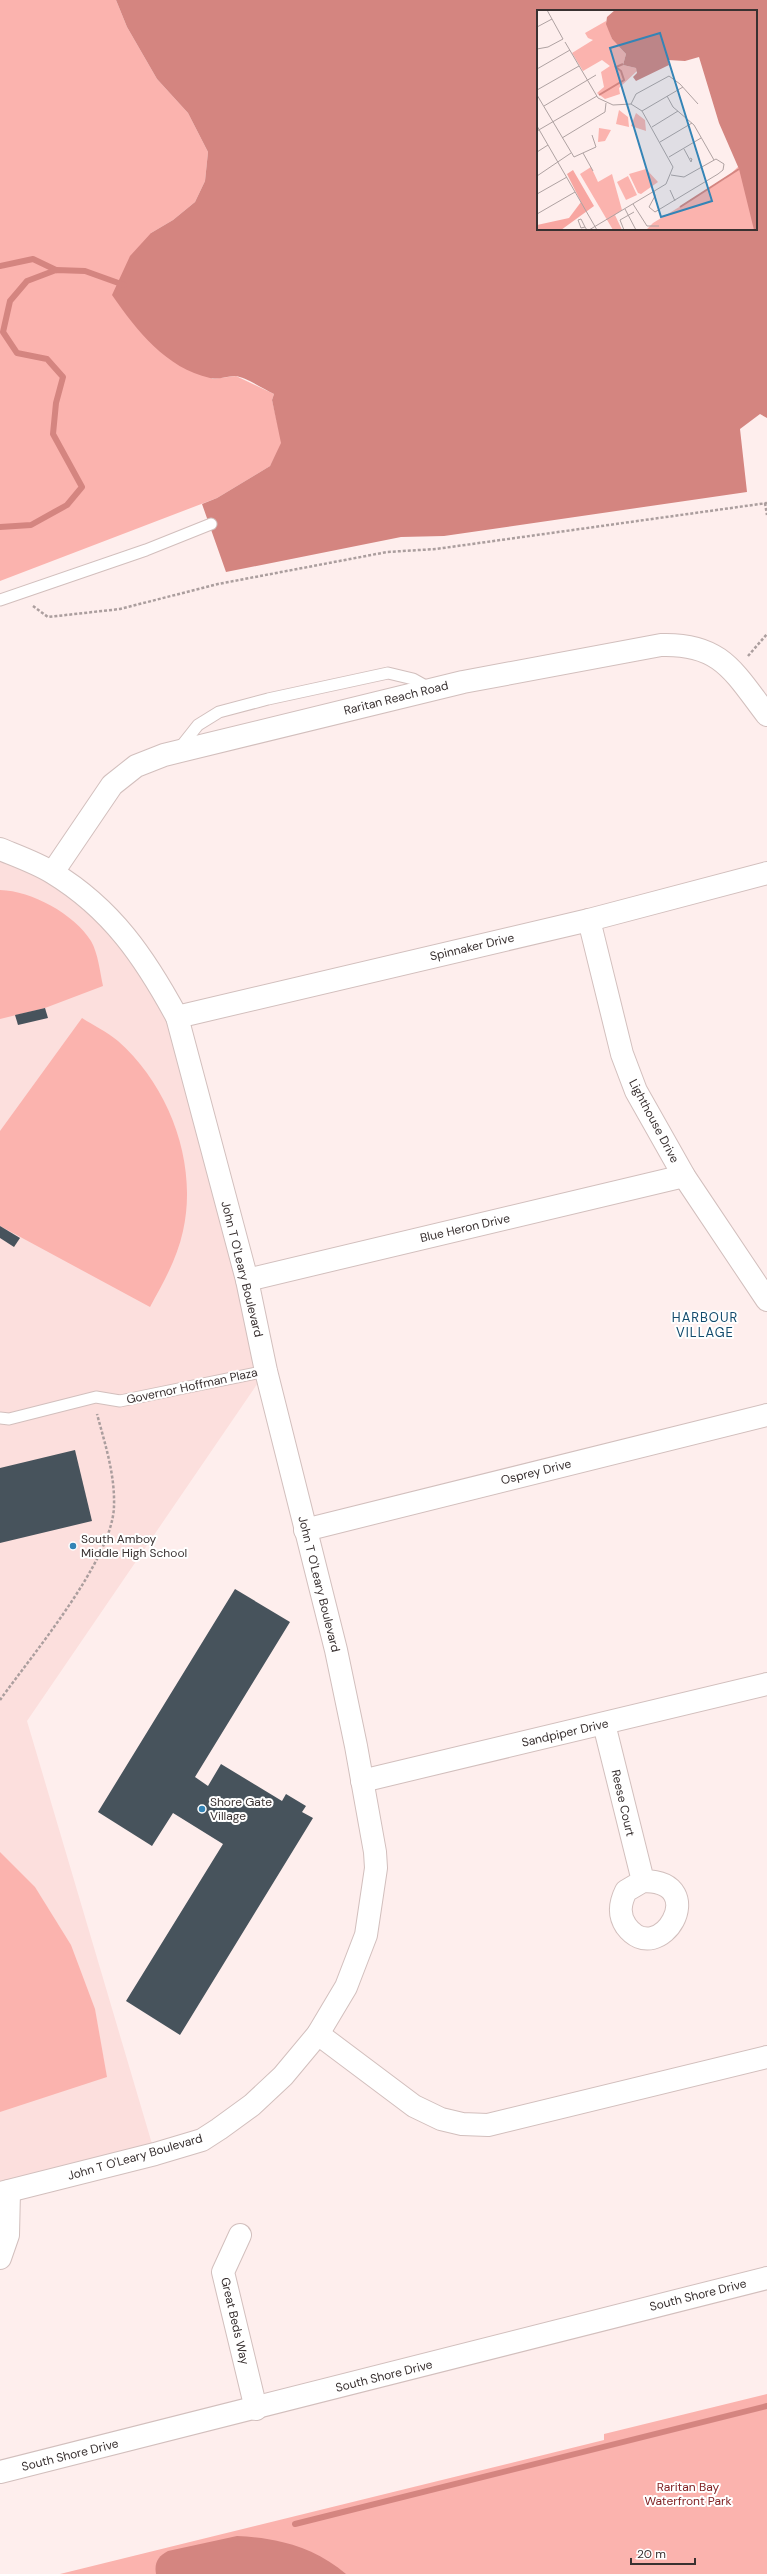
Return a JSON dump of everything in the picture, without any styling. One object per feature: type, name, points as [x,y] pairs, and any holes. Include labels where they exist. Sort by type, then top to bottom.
[{"type":"street","name":"Raritan Reach Road","points":[[53,872],[112,785],[136,766],[176,752],[432,689],[661,645],[681,644],[700,649],[717,656],[734,671],[767,715]]},
{"type":"street","name":"John T O'Leary Boulevard","points":[[0,849],[53,872],[99,907],[129,937],[156,978],[177,1017],[247,1280],[266,1371],[336,1650],[376,1852],[376,1868],[366,1935],[346,1987],[318,2034],[283,2076],[252,2105],[202,2140],[4,2192]]},
{"type":"street","name":"Spinnaker Drive","points":[[177,1017],[589,920],[767,873]]},
{"type":"street","name":"Lighthouse Drive","points":[[589,920],[622,1054],[636,1090],[684,1176],[767,1300]]},
{"type":"street","name":"Blue Heron Drive","points":[[247,1280],[684,1176]]},
{"type":"street","name":"Osprey Drive","points":[[305,1530],[767,1415]]},
{"type":"street","name":"Sandpiper Drive","points":[[362,1781],[767,1684]]},
{"type":"street","name":"Reese Court","points":[[604,1724],[643,1880]]},
{"type":"street","points":[[318,2034],[414,2106],[441,2119],[462,2124],[488,2125],[767,2057]]},
{"type":"street","points":[[0,2258],[8,2235],[4,2192]]},
{"type":"street","name":"Great Beds Way","points":[[240,2235],[223,2272],[256,2409]]},
{"type":"street","name":"South Shore Drive","points":[[0,2472],[256,2409],[767,2278]]},
{"type":"lane","points":[[0,600],[146,550],[211,524]]},
{"type":"lane","points":[[176,752],[198,725],[219,712],[268,699],[388,673],[413,679],[432,689]]},
{"type":"lane","name":"Governor Hoffman Plaza","points":[[0,1418],[9,1419],[93,1398],[120,1401],[266,1371]]},
{"type":"path","points":[[18,594],[48,617],[120,609],[218,584],[387,552],[436,549],[766,503],[767,515]]},
{"type":"path","points":[[734,671],[758,647],[767,634]]},
{"type":"path","points":[[0,1700],[77,1592],[107,1541],[114,1508],[113,1479],[93,1398]]},
{"type":"shaded area","points":[[116,0],[767,0],[767,418],[760,414],[740,429],[747,492],[444,536],[401,537],[226,572],[202,504],[217,498],[270,466],[281,443],[272,400],[274,394],[239,377],[235,376],[216,379],[210,378],[194,373],[180,366],[166,357],[142,334],[112,295],[130,256],[151,233],[173,220],[195,202],[205,181],[208,152],[188,113],[157,79],[127,27]]},
{"type":"shaded area","name":"South Amboy Middle High School","points":[[0,849],[53,872],[156,979],[266,1371],[27,1721],[155,2154],[0,2193]]},
{"type":"shaded area","points":[[237,2536],[267,2539],[295,2546],[321,2557],[346,2574],[156,2574],[156,2563],[162,2555],[168,2551]]},
{"type":"green space","points":[[0,0],[116,0],[127,27],[157,79],[188,113],[208,152],[205,181],[195,202],[173,220],[151,233],[212,379],[236,376],[274,394],[272,400],[282,443],[270,466],[217,498],[0,581]]},
{"type":"green space","points":[[0,890],[12,891],[38,899],[63,913],[84,931],[91,941],[95,951],[103,986],[45,1008],[0,1019]]},
{"type":"green space","points":[[82,1018],[118,1041],[136,1060],[152,1081],[176,1128],[183,1154],[187,1205],[183,1231],[177,1251],[165,1280],[150,1307],[0,1226],[0,1131]]},
{"type":"green space","points":[[0,1852],[35,1887],[71,1945],[95,2009],[107,2077],[0,2112]]},
{"type":"green space","name":"Raritan Bay Waterfront Park","points":[[767,2394],[767,2574],[60,2574],[604,2440],[604,2434]]},
{"type":"building","points":[[45,1008],[48,1018],[18,1025],[15,1015]]},
{"type":"building","points":[[0,1226],[20,1238],[14,1247],[0,1238]]},
{"type":"building","points":[[75,1450],[92,1521],[0,1543],[0,1468]]},
{"type":"building","name":"Shore Gate Village","points":[[235,1589],[290,1622],[195,1777],[208,1786],[221,1764],[282,1801],[286,1794],[306,1806],[302,1812],[313,1818],[180,2035],[126,2001],[223,1844],[173,1813],[152,1846],[98,1812]]},
{"type":"waterway","points":[[0,266],[33,259],[56,270]]},
{"type":"waterway","points":[[0,527],[31,525],[67,505],[82,487],[53,434],[56,403],[63,377],[47,359],[17,353],[3,332],[10,301],[27,281],[56,270],[85,271],[124,285]]},
{"type":"waterway","points":[[295,2524],[767,2406]]},
{"type":"place","name":"South Amboy Middle High School","points":[[73,1546]]},
{"type":"place","name":"Shore Gate Village","points":[[202,1809]]},
{"type":"district","name":"HARBOUR VILLAGE","points":[[705,1324]]}]
